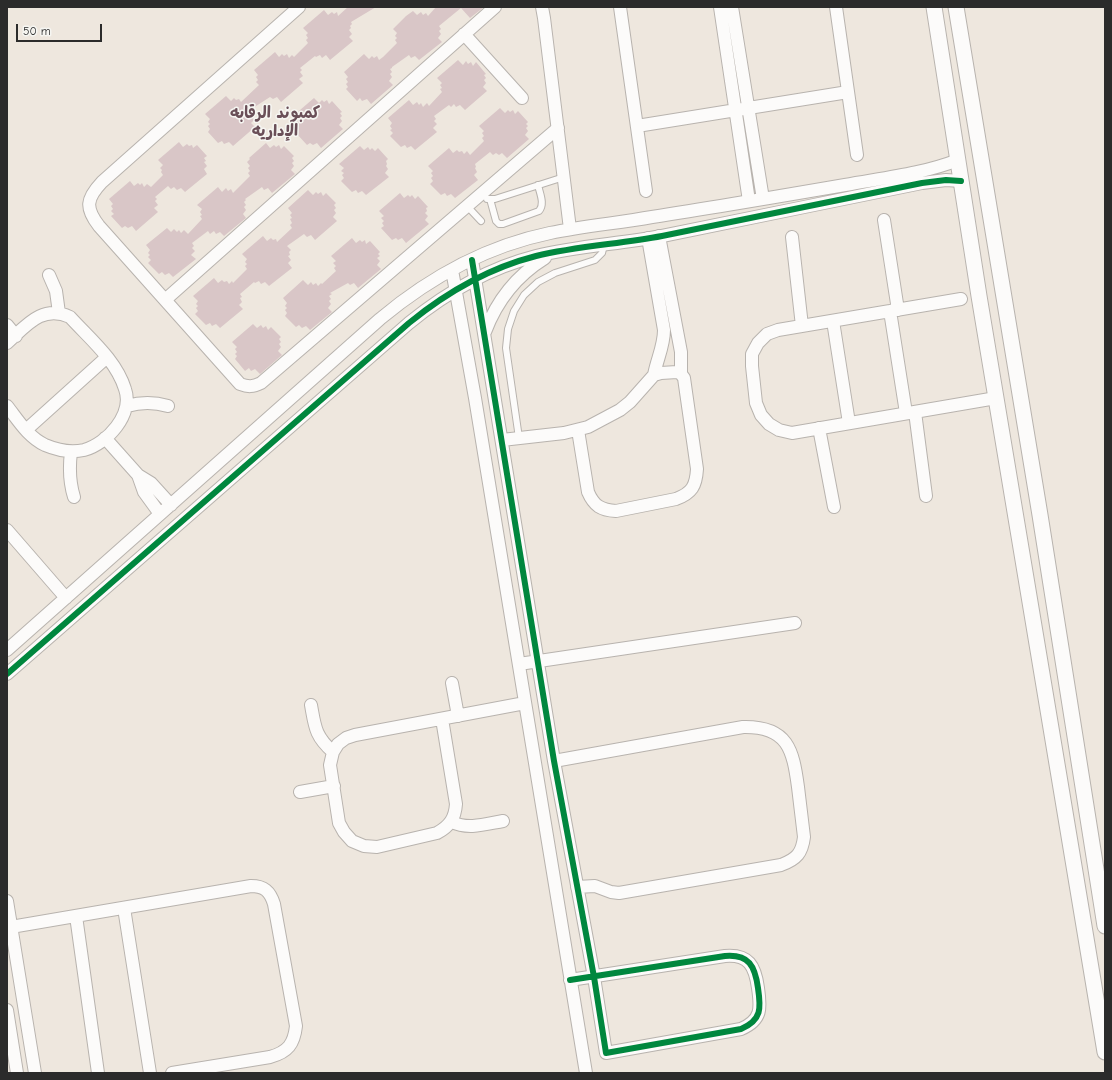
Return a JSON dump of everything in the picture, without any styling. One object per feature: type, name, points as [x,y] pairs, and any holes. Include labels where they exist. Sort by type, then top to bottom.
[{"type":"street","points":[[299,7],[93,191],[89,203],[91,216],[99,226],[240,384],[247,387],[261,383],[467,206],[485,197],[558,128]]},
{"type":"street","points":[[165,300],[495,7]]},
{"type":"street","points":[[542,7],[570,229]]},
{"type":"street","points":[[620,7],[646,191]]},
{"type":"street","points":[[720,7],[750,201]]},
{"type":"street","points":[[732,7],[763,199]]},
{"type":"street","points":[[836,7],[857,155]]},
{"type":"street","points":[[934,7],[996,398],[1105,1052]]},
{"type":"street","points":[[956,7],[1040,515],[1105,926]]},
{"type":"street","points":[[464,34],[522,98]]},
{"type":"street","points":[[637,126],[848,92]]},
{"type":"street","points":[[7,650],[392,310],[415,292],[452,270],[503,247],[530,238],[570,229],[632,221],[928,170],[958,160]]},
{"type":"street","points":[[7,674],[424,311],[456,289],[475,279],[516,262],[559,252],[653,237],[922,183],[946,180],[961,181]]},
{"type":"street","points":[[884,220],[894,311],[926,496]]},
{"type":"street","points":[[578,430],[588,492],[592,500],[599,507],[616,511],[676,499],[685,495],[692,488],[696,479],[697,469],[684,378],[681,374],[681,352],[653,237]]},
{"type":"street","points":[[502,440],[578,430],[598,423],[620,410],[630,402],[654,375],[663,344],[664,330],[653,237]]},
{"type":"street","points":[[792,237],[802,326]]},
{"type":"street","points":[[484,333],[496,307],[512,284],[534,265],[559,252]]},
{"type":"street","points":[[472,260],[554,761],[594,977],[606,1053],[741,1029],[749,1026],[759,1013],[760,1005],[756,975],[752,966],[745,959],[735,956],[594,977],[570,980]]},
{"type":"street","points":[[452,270],[476,398],[586,1073]]},
{"type":"street","points":[[50,276],[56,291],[59,313]]},
{"type":"street","points":[[961,299],[778,330],[766,334],[758,343],[752,354],[756,403],[761,415],[769,424],[780,430],[792,432],[996,398]]},
{"type":"street","points":[[7,326],[11,339],[34,319],[40,316],[59,313],[70,317],[107,357],[116,370],[126,390],[127,406],[119,424],[105,438],[89,448],[71,452],[45,445],[32,436],[7,406]]},
{"type":"street","points":[[833,321],[850,423]]},
{"type":"street","points":[[26,430],[107,357]]},
{"type":"street","points":[[654,375],[677,372],[681,374]]},
{"type":"street","points":[[127,406],[144,402],[168,406]]},
{"type":"street","points":[[819,428],[834,507]]},
{"type":"street","points":[[105,438],[138,475],[151,483],[171,505]]},
{"type":"street","points":[[71,452],[69,471],[74,497]]},
{"type":"street","points":[[138,475],[144,492],[160,514]]},
{"type":"street","points":[[1016,518],[1040,515]]},
{"type":"street","points":[[7,530],[66,598]]},
{"type":"street","points":[[519,664],[795,623]]},
{"type":"street","points":[[452,684],[458,716]]},
{"type":"street","points":[[442,719],[456,804],[452,822],[445,829],[437,833],[377,847],[364,846],[352,841],[344,832],[339,823],[330,764],[333,752],[338,744],[346,738],[355,735],[525,703]]},
{"type":"street","points":[[311,705],[317,732],[323,743],[333,752]]},
{"type":"street","points":[[554,761],[744,727],[758,727],[771,731],[782,739],[790,750],[795,763],[804,837],[803,847],[798,855],[790,861],[781,865],[619,893],[611,892],[595,886],[577,887]]},
{"type":"street","points":[[300,792],[334,786]]},
{"type":"street","points":[[452,822],[458,825],[470,826],[503,821]]},
{"type":"street","points":[[11,926],[250,886],[259,886],[266,889],[272,896],[296,1026],[295,1037],[289,1047],[281,1054],[172,1073]]},
{"type":"street","points":[[7,901],[35,1073]]},
{"type":"street","points":[[124,908],[150,1073]]},
{"type":"street","points":[[76,916],[98,1073]]},
{"type":"street","points":[[7,1010],[17,1073]]},
{"type":"street","points":[[14,1054],[32,1051]]},
{"type":"lane","points":[[485,197],[495,199],[564,177]]},
{"type":"lane","points":[[485,197],[496,221],[499,224],[503,224],[539,211],[542,208],[538,185]]},
{"type":"lane","points":[[467,206],[481,220]]},
{"type":"lane","points":[[519,438],[506,348],[508,329],[514,311],[524,295],[538,282],[555,273],[595,260],[602,253],[604,245]]},
{"type":"building","points":[[348,7],[376,7],[351,22],[351,28],[349,30],[352,34],[349,37],[353,41],[330,60],[326,55],[322,58],[320,55],[315,56],[300,68],[302,70],[300,72],[303,76],[299,79],[303,83],[281,102],[277,97],[273,99],[270,97],[253,108],[254,110],[252,112],[254,115],[252,116],[254,120],[251,123],[255,127],[233,146],[229,142],[224,144],[222,141],[218,143],[208,132],[210,129],[208,126],[210,124],[208,122],[210,119],[205,114],[226,96],[231,101],[234,98],[236,100],[239,99],[241,102],[259,85],[256,82],[258,80],[256,77],[258,75],[254,70],[275,52],[279,57],[282,54],[284,56],[287,54],[289,58],[292,55],[294,57],[308,43],[306,40],[308,38],[306,35],[308,33],[303,28],[324,10],[328,15],[332,12],[334,14],[337,12],[338,16]]},
{"type":"building","points":[[436,7],[484,7],[470,18],[461,8],[439,26],[441,29],[439,31],[441,34],[438,38],[442,42],[419,60],[415,56],[411,58],[409,55],[392,67],[390,69],[392,72],[390,74],[392,77],[389,81],[393,85],[371,104],[367,99],[362,101],[360,98],[357,101],[346,89],[348,87],[346,84],[348,82],[346,79],[348,77],[344,72],[364,54],[369,59],[372,56],[374,58],[377,56],[379,60],[397,43],[395,40],[397,38],[395,36],[397,33],[393,29],[406,16],[413,11],[417,15],[421,12],[423,15],[426,13],[428,16]]},
{"type":"building","points":[[458,60],[463,65],[466,61],[468,64],[471,62],[473,66],[476,62],[486,74],[484,75],[486,78],[484,80],[486,83],[483,87],[487,91],[465,110],[460,105],[456,107],[454,104],[451,107],[449,105],[434,116],[436,119],[434,121],[437,124],[433,128],[437,132],[415,150],[411,146],[407,148],[405,145],[401,147],[390,136],[393,133],[390,130],[392,129],[390,126],[392,123],[388,118],[409,100],[413,105],[417,102],[419,105],[421,103],[423,107],[427,103],[429,106],[442,92],[440,85],[442,83],[437,78]]},
{"type":"building","points":[[314,98],[319,103],[322,100],[324,102],[327,100],[329,104],[332,101],[342,112],[340,113],[342,116],[340,118],[342,121],[339,125],[343,129],[321,148],[317,143],[313,145],[310,143],[307,145],[296,133],[298,131],[296,128],[298,126],[296,123],[298,121],[293,116]]},
{"type":"building","points":[[500,108],[505,113],[508,110],[510,112],[513,110],[515,114],[518,111],[528,122],[526,124],[528,126],[526,128],[528,131],[525,135],[529,139],[507,158],[502,153],[499,155],[496,153],[493,155],[490,152],[475,164],[477,172],[474,175],[478,180],[455,198],[451,194],[447,196],[445,193],[441,195],[430,184],[433,181],[431,178],[433,176],[431,173],[433,171],[428,166],[449,148],[453,153],[457,150],[459,152],[462,151],[464,154],[467,151],[470,155],[484,141],[482,138],[484,136],[482,133],[484,131],[479,126]]},
{"type":"building","points":[[179,142],[183,147],[187,144],[189,146],[192,145],[193,148],[197,145],[207,156],[204,158],[206,161],[204,162],[207,166],[204,169],[207,174],[185,192],[181,188],[177,190],[174,187],[171,189],[168,186],[155,197],[157,199],[155,201],[158,205],[154,208],[158,212],[136,231],[132,226],[128,228],[125,226],[122,228],[111,216],[114,214],[111,211],[113,209],[111,206],[113,204],[109,199],[130,181],[134,186],[138,183],[140,185],[142,183],[144,187],[147,184],[151,187],[163,175],[160,168],[163,165],[158,160]]},
{"type":"building","points":[[266,143],[270,148],[274,145],[276,147],[279,145],[281,149],[284,146],[294,156],[292,158],[294,161],[292,163],[294,166],[291,170],[295,174],[272,193],[268,188],[264,190],[262,187],[245,199],[246,200],[244,202],[246,205],[244,207],[246,210],[243,214],[246,218],[224,236],[220,232],[216,234],[214,231],[210,234],[208,231],[192,243],[194,246],[192,248],[195,251],[191,255],[196,259],[173,277],[169,273],[165,275],[162,272],[159,274],[148,263],[151,260],[148,257],[150,255],[148,253],[150,250],[146,245],[167,228],[171,232],[174,229],[177,232],[179,230],[181,233],[184,230],[188,234],[202,219],[200,212],[202,209],[197,205],[218,187],[222,192],[226,188],[228,191],[231,189],[233,193],[250,176],[248,173],[250,171],[248,168],[250,166],[247,162],[250,159],[249,158]]},
{"type":"building","points":[[360,146],[364,150],[368,147],[370,150],[372,148],[375,151],[378,148],[388,159],[386,161],[386,166],[388,169],[385,173],[389,177],[366,195],[362,191],[358,193],[356,190],[352,192],[341,181],[344,178],[342,175],[344,173],[341,171],[344,168],[339,164]]},
{"type":"building","points":[[308,190],[313,195],[316,192],[318,194],[321,192],[323,196],[326,193],[336,203],[334,205],[336,208],[334,210],[336,213],[333,217],[337,221],[315,240],[311,235],[307,237],[304,234],[287,246],[291,250],[289,252],[290,255],[288,256],[291,260],[288,263],[292,268],[269,286],[265,282],[261,284],[259,281],[254,282],[240,294],[242,297],[240,298],[242,302],[239,305],[243,309],[220,328],[216,324],[212,326],[210,323],[206,325],[195,314],[198,311],[196,308],[198,306],[196,304],[198,301],[193,296],[214,278],[218,283],[222,280],[224,282],[227,281],[229,284],[232,281],[233,283],[247,269],[245,266],[247,264],[245,262],[247,259],[242,254],[263,236],[267,241],[271,238],[273,240],[276,239],[277,242],[292,228],[290,225],[292,223],[290,219],[292,218],[290,215],[292,213],[288,208]]},
{"type":"building","points":[[400,193],[404,198],[408,195],[410,197],[412,195],[415,199],[418,196],[428,207],[426,208],[427,211],[425,213],[428,216],[425,220],[429,224],[406,243],[402,238],[392,240],[381,228],[384,226],[382,223],[384,221],[381,218],[384,216],[379,211]]},
{"type":"building","points":[[352,238],[356,243],[360,240],[362,242],[365,240],[366,244],[370,241],[380,252],[378,254],[380,256],[377,258],[380,261],[377,265],[381,269],[358,288],[354,283],[350,285],[348,283],[330,293],[332,294],[329,296],[331,299],[329,301],[331,304],[328,308],[332,312],[310,330],[306,326],[302,328],[299,325],[296,327],[285,316],[287,313],[285,310],[287,308],[285,306],[287,303],[283,298],[303,280],[308,285],[311,282],[313,285],[316,283],[318,286],[321,283],[322,284],[336,271],[334,268],[336,266],[333,263],[336,261],[331,256]]},
{"type":"building","points":[[253,324],[257,328],[261,325],[263,328],[266,326],[268,330],[271,327],[281,337],[279,339],[281,342],[279,344],[281,347],[278,351],[282,355],[260,374],[255,369],[251,371],[249,368],[245,371],[235,359],[237,356],[235,354],[237,352],[235,349],[237,347],[232,342]]},
{"type":"cycle path","points":[[7,674],[409,323],[438,301],[469,282],[502,267],[536,256],[583,247],[662,236],[922,183],[946,180],[961,181]]},
{"type":"cycle path","points":[[472,260],[554,761],[594,977],[606,1053],[741,1029],[753,1022],[758,1013],[760,1002],[757,980],[753,968],[745,959],[733,956],[725,956],[570,980]]},
{"type":"district","name":"كمبوند الرقابه الإداريه","points":[[275,122]]}]
